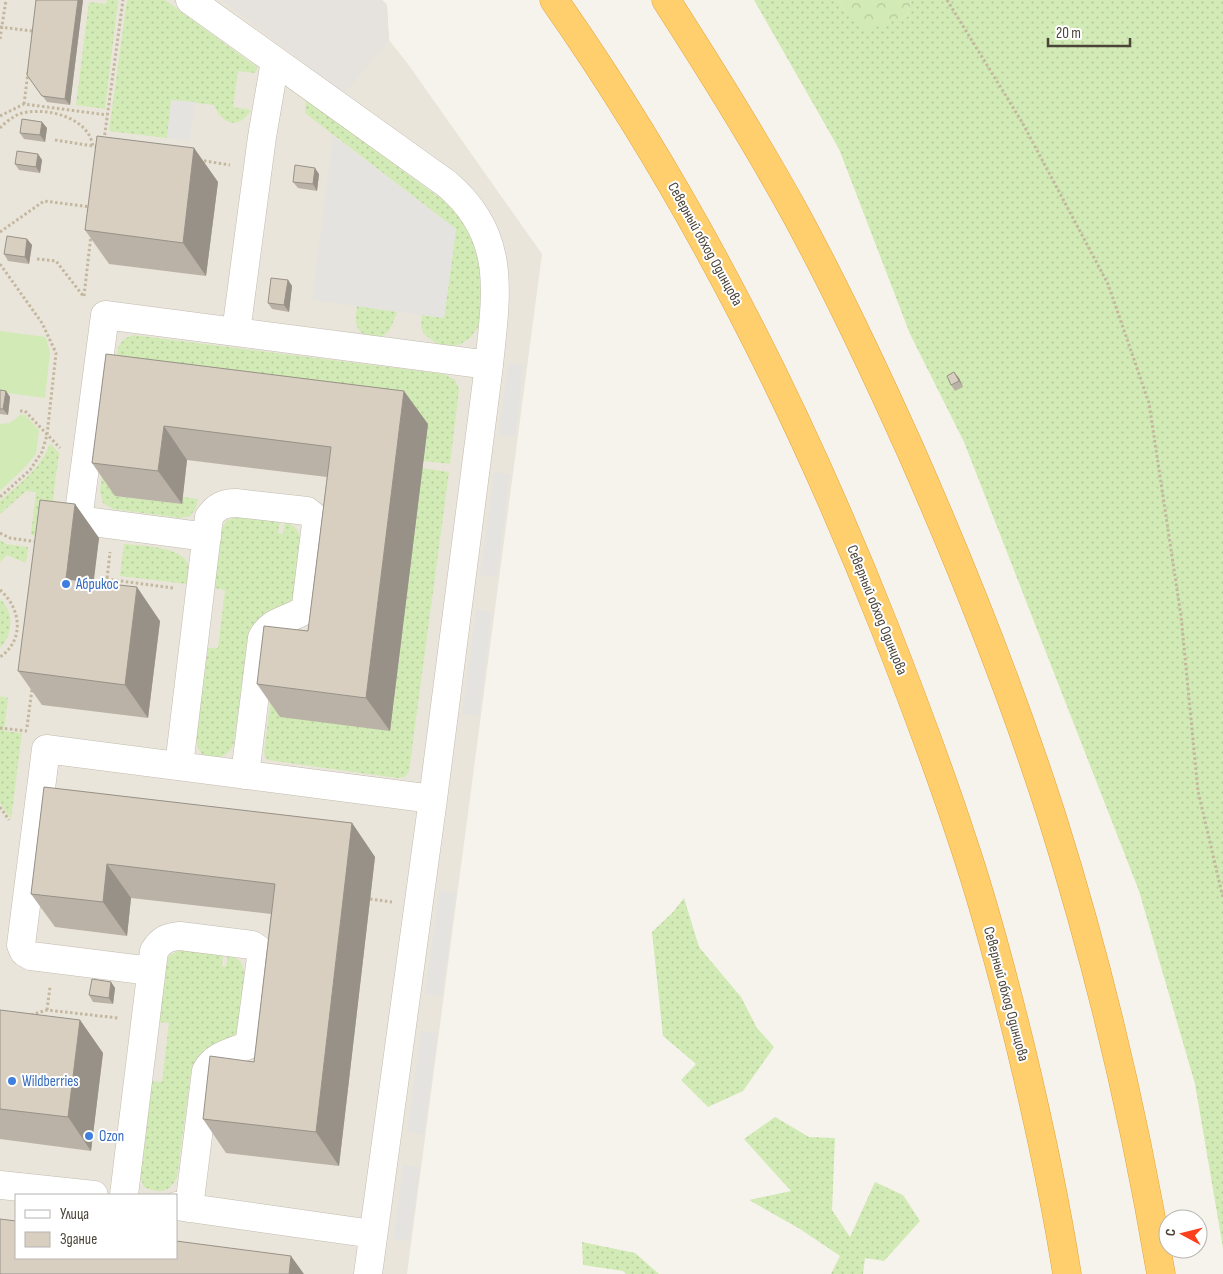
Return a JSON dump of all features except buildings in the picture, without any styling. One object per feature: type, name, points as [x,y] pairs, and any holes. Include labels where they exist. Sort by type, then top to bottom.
[{"type":"highway","name":"Северный обход Одинцова","points":[[554,0],[658,159],[716,260],[785,396],[857,557],[915,705],[967,853],[1003,976],[1038,1120],[1067,1274]]},
{"type":"highway","points":[[666,0],[737,111],[787,200],[868,356],[942,521],[1001,672],[1052,816],[1092,952],[1128,1100],[1160,1274]]},
{"type":"lane","points":[[207,5],[275,61],[461,196],[486,235],[493,263],[496,297],[489,365],[433,799],[368,1274]]},
{"type":"lane","points":[[236,332],[275,61]]},
{"type":"lane","points":[[207,537],[78,520],[105,315],[489,365]]},
{"type":"lane","points":[[179,766],[209,517],[215,509],[225,503],[307,511],[314,516],[316,524],[306,605],[303,612],[275,623],[266,629],[262,638],[245,775]]},
{"type":"lane","points":[[151,971],[31,956],[24,952],[21,945],[46,749],[433,799]]},
{"type":"lane","points":[[124,1194],[154,951],[159,942],[169,937],[180,936],[252,945],[258,949],[261,958],[250,1039],[248,1045],[220,1056],[211,1063],[206,1071],[182,1207],[373,1234]]},
{"type":"lane","points":[[0,1185],[85,1194]]},
{"type":"path","points":[[0,39],[6,0]]},
{"type":"path","points":[[947,0],[1022,122],[1108,284],[1149,404],[1181,616],[1198,792],[1223,898]]},
{"type":"path","points":[[1,27],[32,31],[31,40]]},
{"type":"path","points":[[24,104],[28,68]]},
{"type":"path","points":[[0,116],[24,104],[107,115]]},
{"type":"path","points":[[44,106],[44,112]]},
{"type":"path","points":[[0,128],[17,115],[29,112],[44,112],[59,115],[82,126],[90,135],[93,146]]},
{"type":"path","points":[[55,140],[103,147]]},
{"type":"path","points":[[194,160],[258,169]]},
{"type":"path","points":[[0,232],[44,201],[95,208]]},
{"type":"path","points":[[37,258],[56,261],[83,297],[97,300],[105,315]]},
{"type":"path","points":[[0,264],[42,323],[56,353],[47,434],[42,452],[30,470],[0,497]]},
{"type":"path","points":[[20,410],[26,411],[64,452]]},
{"type":"path","points":[[104,596],[113,524]]},
{"type":"path","points":[[0,533],[10,538],[43,542]]},
{"type":"path","points":[[106,580],[200,592]]},
{"type":"path","points":[[0,590],[11,601],[17,614],[18,628],[14,642],[6,653],[0,657]]},
{"type":"path","points":[[18,628],[25,629]]},
{"type":"path","points":[[0,728],[27,731]]},
{"type":"path","points":[[370,899],[396,903]]},
{"type":"path","points":[[28,1016],[47,1010],[145,1021]]},
{"type":"shaded area","points":[[0,0],[382,0],[387,5],[389,40],[542,254],[407,1274],[0,1274]]},
{"type":"shaded area","points":[[222,0],[382,0],[387,5],[389,40],[344,94]]},
{"type":"shaded area","points":[[171,100],[195,102],[190,141],[167,138]]},
{"type":"shaded area","points":[[333,136],[456,229],[444,318],[312,300]]},
{"type":"shaded area","points":[[508,363],[524,365],[515,437],[498,435]]},
{"type":"shaded area","points":[[494,472],[510,474],[497,577],[480,575]]},
{"type":"shaded area","points":[[476,610],[492,612],[479,716],[462,714]]},
{"type":"shaded area","points":[[439,891],[456,893],[442,996],[425,994]]},
{"type":"shaded area","points":[[421,1031],[438,1033],[424,1135],[407,1132]]},
{"type":"shaded area","points":[[403,1164],[420,1167],[410,1241],[393,1239]]},
{"type":"green space","points":[[107,0],[118,0],[105,109],[76,105],[89,2],[106,4]]},
{"type":"green space","points":[[127,0],[165,0],[257,67],[256,73],[238,71],[233,107],[251,110],[246,116],[236,122],[226,121],[217,112],[214,105],[172,100],[167,138],[109,131]]},
{"type":"green space","points":[[754,0],[838,0],[846,12],[888,22],[908,16],[911,0],[1223,0],[1223,1248],[1195,1084],[1139,891],[964,442],[910,334],[839,149]]},
{"type":"green space","points":[[838,0],[911,0],[908,16],[864,30],[846,12]]},
{"type":"green space","points":[[306,100],[454,208],[468,224],[482,269],[483,297],[479,326],[470,338],[459,345],[447,346],[437,344],[424,334],[421,326],[422,315],[444,318],[456,229],[305,113]]},
{"type":"green space","points":[[357,306],[397,312],[392,326],[387,333],[379,337],[370,337],[362,333],[356,324]]},
{"type":"green space","points":[[0,331],[46,337],[50,353],[45,398],[0,392]]},
{"type":"green space","points":[[133,335],[444,374],[455,380],[459,389],[450,464],[423,461],[427,424],[129,387],[115,496],[181,504],[183,497],[198,499],[196,508],[190,516],[181,518],[113,509],[103,503],[100,491],[118,347],[124,339]]},
{"type":"green space","points":[[21,414],[25,415],[39,430],[36,454],[0,491],[0,424],[10,423]]},
{"type":"green space","points":[[50,443],[59,453],[48,537],[31,535],[36,492],[26,491],[0,514],[0,501],[35,468],[41,461]]},
{"type":"green space","points":[[422,468],[449,472],[409,771],[405,777],[397,778],[268,760],[264,752],[276,658],[390,731]]},
{"type":"green space","points":[[241,515],[280,520],[278,533],[283,534],[285,520],[296,528],[301,538],[293,600],[262,616],[252,628],[248,638],[234,744],[225,755],[213,758],[207,757],[202,753],[198,748],[196,740],[208,648],[218,648],[225,590],[214,588],[222,529],[226,521]]},
{"type":"green space","points":[[0,540],[6,544],[28,547],[26,563],[7,555],[0,562]]},
{"type":"green space","points":[[124,544],[162,548],[180,555],[186,561],[189,568],[187,584],[120,576]]},
{"type":"green space","points":[[0,599],[10,617],[10,630],[0,648]]},
{"type":"green space","points":[[0,696],[8,698],[4,731],[22,733],[11,819],[0,803]]},
{"type":"green space","points":[[684,898],[699,947],[741,997],[757,1028],[774,1047],[743,1091],[708,1107],[681,1080],[696,1064],[663,1036],[652,932],[673,912]]},
{"type":"green space","points":[[184,948],[223,953],[222,966],[226,967],[228,954],[240,961],[245,972],[237,1034],[204,1050],[195,1062],[191,1072],[177,1177],[171,1186],[164,1191],[154,1191],[144,1187],[139,1174],[152,1081],[162,1082],[169,1023],[158,1022],[166,962],[170,955]]},
{"type":"green space","points":[[775,1117],[809,1137],[835,1138],[832,1210],[850,1237],[875,1182],[903,1195],[920,1221],[884,1261],[865,1258],[863,1274],[831,1274],[840,1256],[800,1229],[749,1200],[791,1191],[744,1139]]},
{"type":"green space","points":[[582,1242],[635,1253],[659,1274],[626,1274],[623,1271],[583,1265]]},
{"type":"place","name":"Абрикос","points":[[66,584]]},
{"type":"place","name":"Wildberries","points":[[12,1081]]},
{"type":"place","name":"Ozon","points":[[89,1136]]}]
